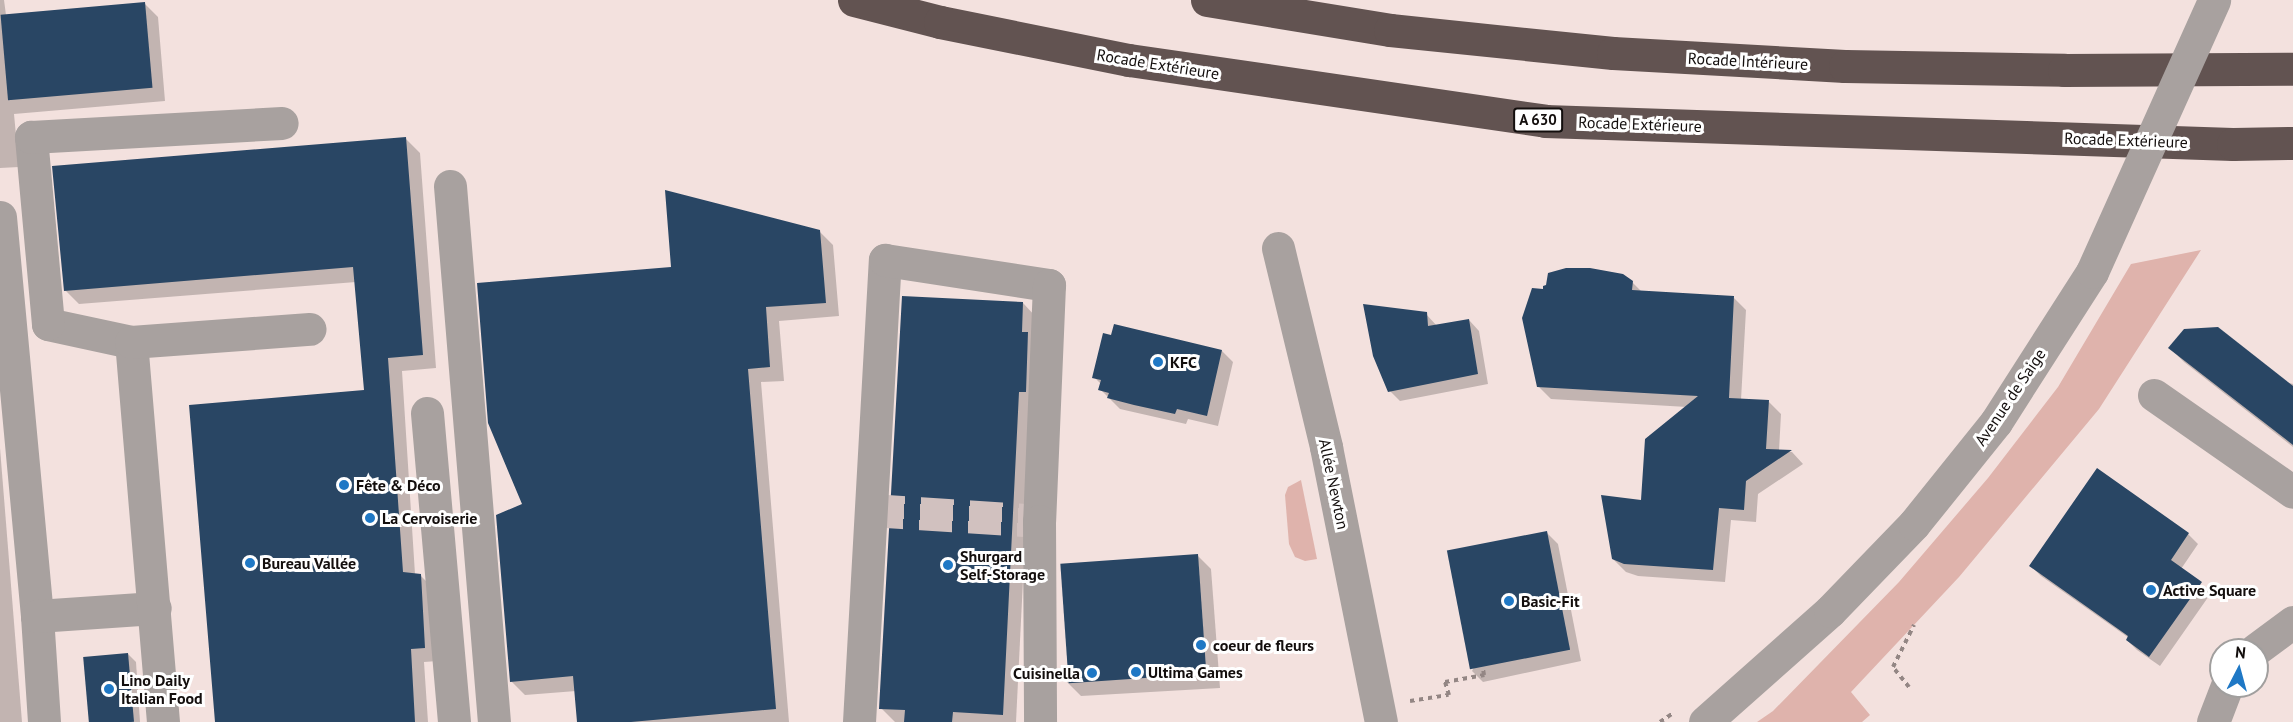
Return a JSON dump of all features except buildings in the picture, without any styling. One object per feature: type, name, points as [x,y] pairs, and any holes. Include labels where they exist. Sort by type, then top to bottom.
[{"type":"highway","name":"Rocade Extérieure","points":[[854,0],[940,22],[1129,60],[1545,121],[2234,144],[2293,143]]},
{"type":"highway","name":"Rocade Intérieure","points":[[1207,0],[1390,30],[1613,53],[1845,66],[2064,70],[2293,69]]},
{"type":"street","name":"Avenue de Saige","points":[[1705,722],[1830,611],[1914,524],[1996,422],[2092,272],[2214,0]]},
{"type":"street","points":[[282,123],[31,137],[48,324],[131,342],[310,329]]},
{"type":"street","points":[[450,186],[494,722]]},
{"type":"street","points":[[0,217],[37,616],[44,722]]},
{"type":"street","name":"Allée Newton","points":[[1278,248],[1326,447],[1381,722]]},
{"type":"street","points":[[859,722],[885,260],[1049,285],[1039,521],[1040,722]]},
{"type":"street","points":[[131,342],[164,722]]},
{"type":"street","points":[[2154,395],[2293,492]]},
{"type":"street","points":[[427,413],[454,722]]},
{"type":"street","points":[[37,616],[155,608]]},
{"type":"street","points":[[2269,640],[2293,622]]},
{"type":"street","points":[[2213,722],[2222,698]]},
{"type":"path","points":[[1909,687],[1893,667],[1914,625]]},
{"type":"path","points":[[1407,702],[1449,694],[1445,682],[1484,675],[1483,669]]},
{"type":"shaded area","points":[[2201,250],[2099,409],[1959,577],[1851,692],[1870,715],[1862,722],[1757,722],[1773,711],[1899,582],[1988,478],[2058,387],[2131,264]]},
{"type":"shaded area","points":[[1301,480],[1317,559],[1305,561],[1295,557],[1289,544],[1285,495],[1288,487]]},
{"type":"tunnel","points":[[871,510],[1039,521]]},
{"type":"place","name":"KFC","points":[[1158,362]]},
{"type":"place","name":"Fête & Déco","points":[[344,485]]},
{"type":"place","name":"La Cervoiserie","points":[[370,518]]},
{"type":"place","name":"Bureau Vallée","points":[[250,563]]},
{"type":"place","name":"Shurgard Self-Storage","points":[[948,565]]},
{"type":"place","name":"Active Square","points":[[2151,590]]},
{"type":"place","name":"Basic-Fit","points":[[1509,601]]},
{"type":"place","name":"coeur de fleurs","points":[[1201,645]]},
{"type":"place","name":"Ultima Games","points":[[1136,672]]},
{"type":"place","name":"Cuisinella","points":[[1092,673]]},
{"type":"place","name":"Lino Daily Italian Food","points":[[109,689]]}]
